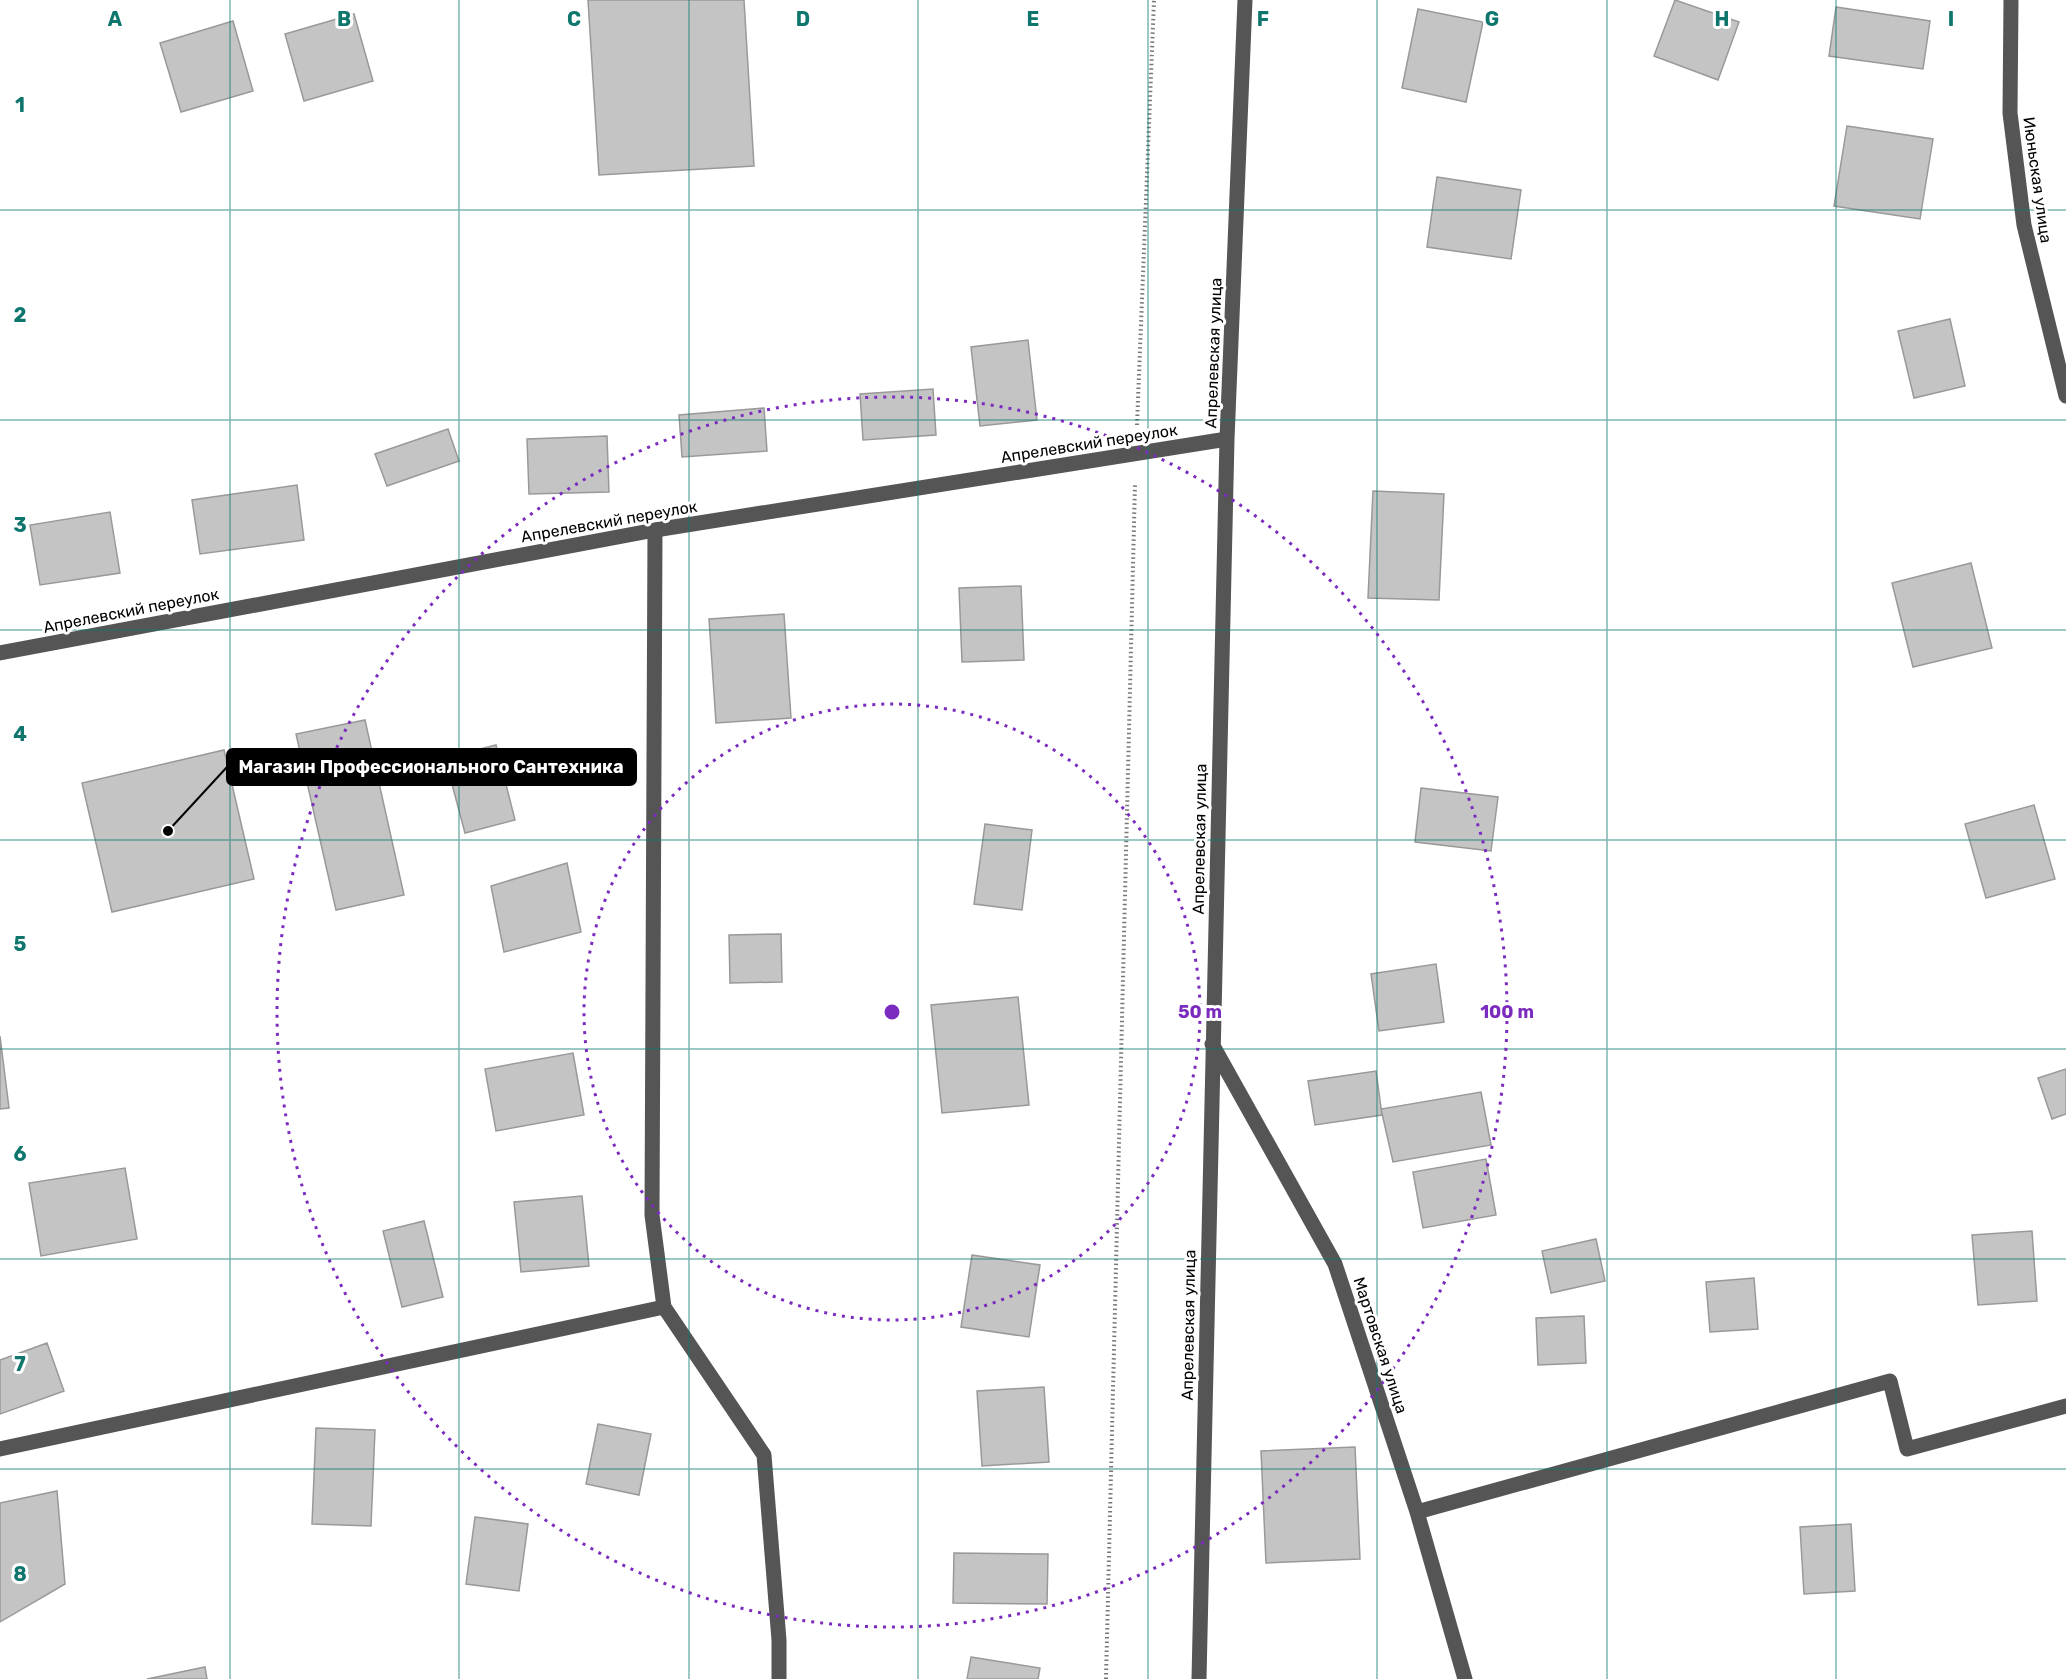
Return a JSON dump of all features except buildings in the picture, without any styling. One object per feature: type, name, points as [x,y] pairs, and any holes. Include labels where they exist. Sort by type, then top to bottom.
[{"type":"street","name":"Апрелевская улица","points":[[1199,1679],[1227,439],[1245,0]]},
{"type":"street","name":"Июньская улица","points":[[2011,0],[2010,113],[2024,225],[2066,396]]},
{"type":"street","name":"Апрелевский переулок","points":[[0,653],[655,530],[1227,439]]},
{"type":"street","points":[[655,530],[652,1215],[664,1307],[764,1455],[779,1640],[779,1679]]},
{"type":"street","name":"Мартовская улица","points":[[1212,1043],[1335,1264],[1417,1512],[1465,1679]]},
{"type":"street","points":[[0,1449],[664,1307]]},
{"type":"street","points":[[1417,1512],[1890,1381],[1907,1449],[2066,1406]]},
{"type":"path","points":[[1106,1679],[1136,453],[1154,0]]},
{"type":"place","name":"Магазин Профессионального Сантехника","points":[[168,831]]}]
